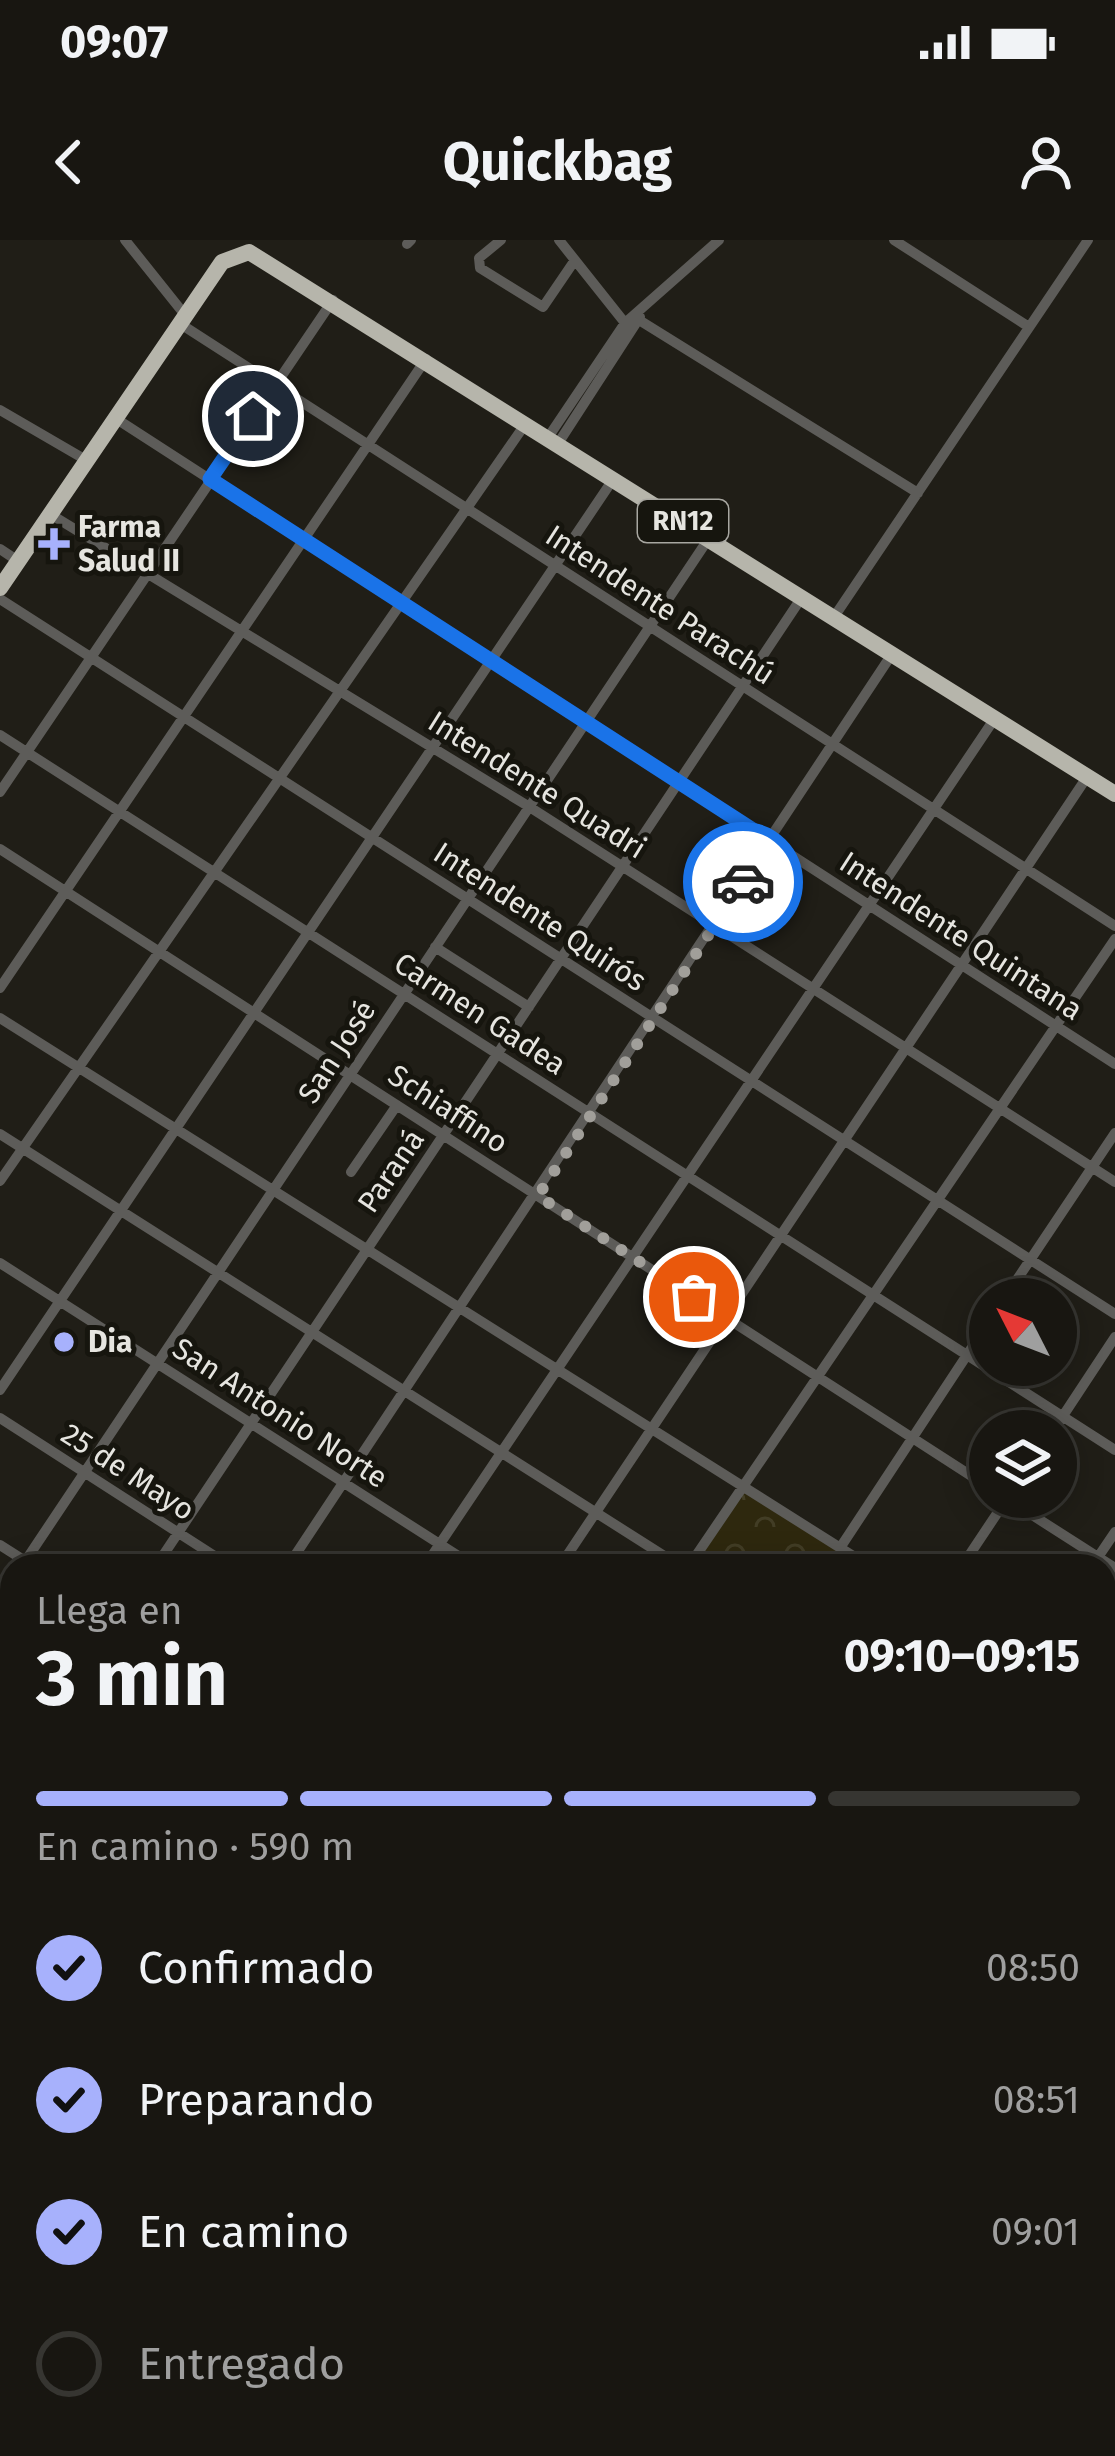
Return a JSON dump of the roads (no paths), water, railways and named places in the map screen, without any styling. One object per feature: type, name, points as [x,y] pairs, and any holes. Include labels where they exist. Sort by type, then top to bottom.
[{"type":"highway","name":"RN12","points":[[0,588],[221,262],[249,251],[1115,794]]},
{"type":"street","name":"Intendente Parachú","points":[[124,240],[182,319],[274,384],[1115,926]]},
{"type":"street","points":[[502,240],[479,259],[480,268],[543,307],[575,260]]},
{"type":"street","points":[[559,240],[632,325],[918,493]]},
{"type":"street","points":[[894,240],[1029,328]]},
{"type":"street","points":[[834,617],[1084,245],[1069,240]]},
{"type":"street","points":[[554,439],[632,325],[710,243]]},
{"type":"street","points":[[0,792],[333,300]]},
{"type":"street","points":[[0,988],[426,359]]},
{"type":"street","points":[[0,410],[86,460]]},
{"type":"street","name":"Intendente Quintana","points":[[115,418],[1115,1064]]},
{"type":"street","points":[[0,1181],[526,423]]},
{"type":"street","points":[[0,1390],[172,1128],[309,933],[614,478]]},
{"type":"street","name":"Intendente Quadri","points":[[50,514],[528,806],[1115,1182]]},
{"type":"street","name":"San José","points":[[33,1554],[709,538]]},
{"type":"street","points":[[0,549],[18,561]]},
{"type":"street","name":"Paraná","points":[[164,1554],[802,597]]},
{"type":"street","name":"Intendente Quirós","points":[[0,599],[1115,1315]]},
{"type":"street","points":[[296,1554],[538,1196],[892,654]]},
{"type":"street","points":[[433,1554],[995,718]]},
{"type":"street","name":"Carmen Gadea","points":[[0,735],[1054,1410]]},
{"type":"street","points":[[568,1554],[1087,777]]},
{"type":"street","name":"Schiaffino","points":[[0,849],[969,1475]]},
{"type":"street","points":[[694,1554],[820,1378],[1115,939]]},
{"type":"street","points":[[435,947],[529,1007]]},
{"type":"street","points":[[0,1018],[850,1554]]},
{"type":"street","points":[[351,1172],[397,1105]]},
{"type":"street","points":[[1018,1278],[1115,1133]]},
{"type":"street","points":[[0,1134],[664,1554]]},
{"type":"street","name":"San Antonio Norte","points":[[0,1263],[455,1554]]},
{"type":"street","points":[[1067,1410],[1115,1337]]},
{"type":"street","points":[[840,1548],[969,1352]]},
{"type":"street","name":"25 de Mayo","points":[[0,1418],[212,1554]]},
{"type":"street","name":"Carmen Gadea","points":[[1077,1425],[1115,1450]]},
{"type":"street","points":[[970,1554],[993,1518]]},
{"type":"street","points":[[1034,1518],[1084,1554]]},
{"type":"place","name":"Farma Salud II","points":[[54,544]]},
{"type":"place","name":"Dia","points":[[64,1342]]}]
